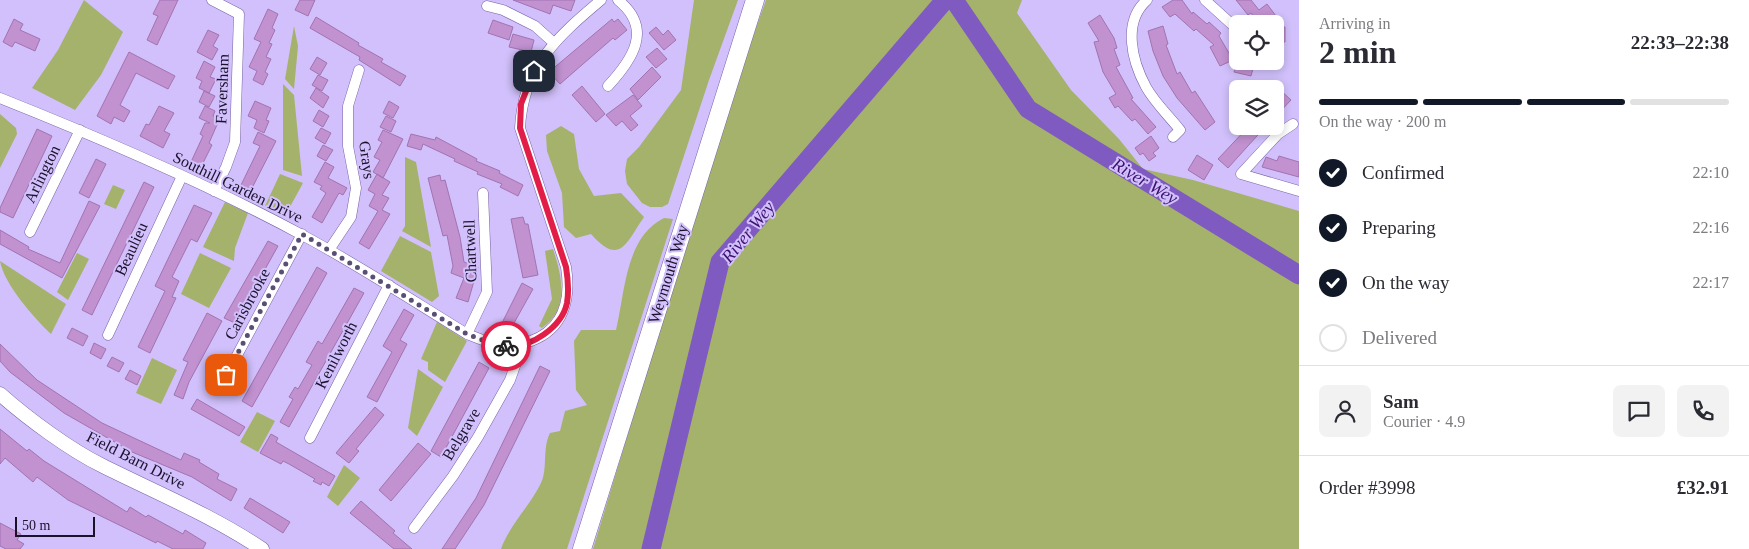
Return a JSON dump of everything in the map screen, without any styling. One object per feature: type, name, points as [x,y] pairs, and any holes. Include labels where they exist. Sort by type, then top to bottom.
[{"type":"highway","name":"Weymouth Way","points":[[582,549],[755,0]]},
{"type":"street","name":"Faversham","points":[[212,0],[239,14],[235,142],[226,167],[214,191]]},
{"type":"street","points":[[514,347],[547,333],[558,321],[567,305],[569,286],[566,267],[520,128],[521,104],[530,77],[554,43],[601,0]]},
{"type":"street","points":[[608,86],[622,72],[636,48],[635,24],[628,11],[618,0]]},
{"type":"street","points":[[1145,0],[1136,12],[1131,36],[1132,45],[1146,86],[1180,130],[1173,137]]},
{"type":"street","points":[[1205,0],[1229,22]]},
{"type":"street","points":[[487,6],[503,10],[535,26],[554,43]]},
{"type":"street","name":"Grays","points":[[329,250],[350,217],[356,188],[348,146],[348,106],[359,70]]},
{"type":"street","name":"Southill Garden Drive","points":[[0,98],[80,130],[214,191],[302,234],[467,334],[490,343],[514,347]]},
{"type":"street","points":[[1293,124],[1278,134],[1241,174],[1299,191]]},
{"type":"street","name":"Arlington","points":[[30,232],[80,130]]},
{"type":"street","name":"Beaulieu","points":[[108,334],[182,176]]},
{"type":"street","name":"Chartwell","points":[[467,334],[487,292],[483,193]]},
{"type":"street","name":"Carisbrooke","points":[[219,389],[302,234]]},
{"type":"street","name":"Kenilworth","points":[[310,438],[389,285]]},
{"type":"street","name":"Belgrave","points":[[414,528],[454,476],[510,380],[516,363],[514,347]]},
{"type":"street","name":"Field Barn Drive","points":[[0,394],[52,434],[101,466],[226,526],[262,549]]},
{"type":"green space","points":[[84,0],[123,32],[101,75],[75,110],[32,88],[58,50]]},
{"type":"green space","points":[[694,0],[738,0],[668,204],[662,207],[650,207],[642,203],[627,184],[625,171],[627,159],[639,147],[681,90]]},
{"type":"green space","points":[[766,0],[1022,0],[1017,13],[1071,90],[1119,139],[1143,169],[1193,180],[1299,211],[1299,549],[593,549],[724,118]]},
{"type":"green space","points":[[294,26],[298,46],[294,89],[285,79]]},
{"type":"green space","points":[[283,84],[294,95],[302,176],[283,170]]},
{"type":"green space","points":[[0,114],[16,128],[17,134],[0,168]]},
{"type":"green space","points":[[561,126],[574,134],[579,169],[594,196],[621,193],[644,217],[622,248],[616,250],[609,249],[591,234],[576,238],[564,227],[562,193],[547,151],[546,135]]},
{"type":"green space","points":[[405,157],[416,162],[431,247],[402,231],[405,226]]},
{"type":"green space","points":[[280,174],[303,183],[285,216],[265,206]]},
{"type":"green space","points":[[113,185],[125,190],[116,209],[104,204]]},
{"type":"green space","points":[[225,202],[248,213],[235,248],[234,261],[203,247]]},
{"type":"green space","points":[[664,218],[673,219],[567,549],[501,549],[509,531],[541,483],[546,446],[550,433],[560,431],[565,411],[587,405],[576,390],[574,341],[581,330],[616,330],[625,283],[634,252],[641,238],[651,227]]},
{"type":"green space","points":[[400,236],[431,252],[439,296],[432,302],[381,271]]},
{"type":"green space","points":[[553,249],[561,281],[560,302],[551,320],[542,328],[539,326],[552,299],[545,251]]},
{"type":"green space","points":[[77,253],[89,259],[68,300],[57,292]]},
{"type":"green space","points":[[200,253],[231,268],[209,308],[181,294]]},
{"type":"green space","points":[[0,261],[66,304],[51,334],[28,310],[13,290]]},
{"type":"green space","points":[[437,322],[467,341],[445,382],[428,370],[428,362],[421,359]]},
{"type":"green space","points":[[152,358],[177,370],[161,404],[136,393]]},
{"type":"green space","points":[[418,369],[443,387],[417,436],[408,428]]},
{"type":"green space","points":[[257,412],[275,421],[258,452],[240,442]]},
{"type":"green space","points":[[344,465],[360,478],[338,506],[327,497]]},
{"type":"building","points":[[160,0],[178,0],[157,45],[147,40],[158,16],[153,14]]},
{"type":"building","points":[[300,0],[315,0],[308,16],[295,10]]},
{"type":"building","points":[[513,0],[575,0],[571,11],[553,5],[550,14]]},
{"type":"building","points":[[1173,0],[1182,0],[1192,14],[1193,12],[1207,24],[1209,22],[1221,33],[1219,36],[1229,53],[1229,62],[1220,66],[1210,47],[1214,45],[1175,14],[1170,17],[1162,7]]},
{"type":"building","points":[[1236,0],[1251,0],[1259,10],[1267,4],[1275,15],[1253,15],[1251,13],[1248,15]]},
{"type":"building","points":[[268,9],[278,14],[272,28],[275,30],[269,43],[272,44],[266,57],[271,59],[265,72],[268,74],[263,85],[253,80],[257,71],[249,67],[261,42],[254,39]]},
{"type":"building","points":[[1100,15],[1114,38],[1117,48],[1114,49],[1120,65],[1116,67],[1133,98],[1131,99],[1156,127],[1148,134],[1135,119],[1132,121],[1118,106],[1115,108],[1109,98],[1116,94],[1103,72],[1094,42],[1099,41],[1088,23]]},
{"type":"building","points":[[316,17],[383,59],[381,62],[406,76],[400,86],[359,60],[360,57],[310,28]]},
{"type":"building","points":[[14,19],[23,24],[20,30],[40,39],[35,51],[15,42],[12,47],[3,42]]},
{"type":"building","points":[[612,19],[614,22],[618,19],[627,30],[615,40],[613,38],[560,84],[549,72]]},
{"type":"building","points":[[493,20],[513,27],[509,40],[488,33]]},
{"type":"building","points":[[1163,26],[1168,44],[1166,45],[1177,74],[1180,72],[1192,93],[1195,91],[1215,122],[1205,130],[1177,98],[1163,76],[1153,51],[1148,31]]},
{"type":"building","points":[[656,27],[663,35],[668,30],[676,40],[664,50],[649,33]]},
{"type":"building","points":[[208,30],[219,35],[213,46],[218,49],[212,60],[197,52]]},
{"type":"building","points":[[513,34],[534,40],[531,52],[509,47]]},
{"type":"building","points":[[657,48],[667,59],[656,68],[646,57]]},
{"type":"building","points":[[129,52],[175,76],[168,89],[136,73],[120,105],[130,111],[124,122],[114,117],[111,124],[97,116]]},
{"type":"building","points":[[317,57],[327,63],[320,75],[310,69]]},
{"type":"building","points":[[204,61],[215,67],[210,77],[216,79],[209,93],[199,88],[202,81],[196,78]]},
{"type":"building","points":[[652,67],[661,77],[638,100],[630,89]]},
{"type":"building","points":[[1235,70],[1253,70],[1251,76],[1234,72]]},
{"type":"building","points":[[318,75],[328,80],[322,91],[312,85]]},
{"type":"building","points":[[582,86],[605,114],[596,122],[572,95]]},
{"type":"building","points":[[316,88],[329,97],[323,108],[310,98]]},
{"type":"building","points":[[204,91],[215,96],[209,107],[199,102]]},
{"type":"building","points":[[1284,94],[1291,100],[1284,107]]},
{"type":"building","points":[[633,95],[642,106],[630,116],[638,125],[631,131],[622,121],[616,126],[606,115]]},
{"type":"building","points":[[255,101],[271,108],[266,120],[269,121],[264,133],[254,128],[257,120],[248,116]]},
{"type":"building","points":[[389,101],[399,107],[393,118],[383,113]]},
{"type":"building","points":[[159,106],[174,113],[164,131],[170,134],[163,148],[140,136],[146,124],[149,125]]},
{"type":"building","points":[[205,106],[215,111],[213,116],[220,118],[209,143],[212,145],[201,167],[191,162],[203,136],[200,134],[205,123],[210,123],[199,118]]},
{"type":"building","points":[[319,110],[329,116],[323,127],[313,121]]},
{"type":"building","points":[[386,116],[396,121],[391,132],[380,127]]},
{"type":"building","points":[[321,128],[331,133],[325,144],[315,138]]},
{"type":"building","points":[[37,129],[52,136],[13,218],[0,212],[0,208]]},
{"type":"building","points":[[383,130],[403,139],[383,178],[373,172],[380,160],[374,157],[382,142],[378,140]]},
{"type":"building","points":[[258,132],[276,141],[251,190],[241,185],[260,146],[253,143]]},
{"type":"building","points":[[411,134],[435,140],[436,137],[477,159],[476,161],[500,171],[499,173],[523,185],[518,196],[500,187],[502,184],[477,174],[478,172],[454,161],[455,159],[423,144],[421,150],[407,146]]},
{"type":"building","points":[[1241,135],[1258,135],[1228,168],[1218,159]]},
{"type":"building","points":[[1151,136],[1159,148],[1153,153],[1156,156],[1149,161],[1143,153],[1140,155],[1135,148]]},
{"type":"building","points":[[323,145],[333,150],[326,161],[317,156]]},
{"type":"building","points":[[1197,155],[1213,165],[1204,180],[1188,170]]},
{"type":"building","points":[[1279,156],[1299,162],[1299,177],[1262,167],[1266,157],[1277,161]]},
{"type":"building","points":[[96,159],[106,164],[89,198],[79,193]]},
{"type":"building","points":[[325,162],[334,167],[328,178],[347,188],[343,195],[339,193],[322,223],[312,217],[326,193],[320,189],[322,186],[314,182]]},
{"type":"building","points":[[377,174],[390,182],[382,195],[389,198],[382,210],[390,214],[369,249],[359,243],[378,211],[369,206],[375,194],[368,190]]},
{"type":"building","points":[[440,175],[441,181],[445,180],[460,237],[464,262],[478,267],[468,302],[456,298],[464,278],[451,273],[453,266],[447,235],[443,236],[428,178]]},
{"type":"building","points":[[144,182],[154,187],[92,315],[82,310]]},
{"type":"building","points":[[89,201],[100,206],[62,278],[0,244],[0,230],[29,247],[28,249],[60,263]]},
{"type":"building","points":[[194,205],[212,213],[197,242],[191,239],[172,277],[179,281],[172,297],[176,298],[150,353],[138,347],[165,291],[155,286]]},
{"type":"building","points":[[523,217],[525,224],[528,224],[538,275],[523,278],[511,219]]},
{"type":"building","points":[[268,241],[278,246],[235,323],[224,318]]},
{"type":"building","points":[[317,267],[327,273],[252,407],[242,401]]},
{"type":"building","points":[[522,283],[533,289],[509,332],[500,327]]},
{"type":"building","points":[[354,288],[364,293],[289,427],[280,422],[293,399],[289,397],[295,387],[298,389],[312,365],[306,362],[318,341],[322,344]]},
{"type":"building","points":[[404,309],[414,315],[400,340],[407,344],[377,402],[367,397],[392,352],[383,346]]},
{"type":"building","points":[[207,313],[222,321],[189,382],[183,399],[174,395],[188,362],[183,360]]},
{"type":"building","points":[[72,328],[88,336],[83,346],[67,338]]},
{"type":"building","points":[[94,343],[106,349],[101,359],[90,353]]},
{"type":"building","points":[[0,344],[37,380],[102,423],[181,460],[184,453],[200,460],[199,462],[219,474],[217,479],[237,489],[231,501],[192,477],[132,452],[64,413],[10,372],[0,361]]},
{"type":"building","points":[[112,357],[124,363],[119,372],[107,366]]},
{"type":"building","points":[[479,362],[489,368],[441,457],[431,451]]},
{"type":"building","points":[[540,366],[550,371],[484,505],[455,549],[442,549],[476,498]]},
{"type":"building","points":[[130,370],[141,376],[137,385],[125,379]]},
{"type":"building","points":[[197,399],[245,427],[239,436],[191,409]]},
{"type":"building","points":[[375,407],[384,415],[356,449],[359,451],[349,463],[336,453]]},
{"type":"building","points":[[0,429],[27,451],[29,449],[44,461],[127,512],[130,507],[146,517],[148,515],[183,534],[185,530],[206,543],[203,549],[173,549],[157,541],[156,543],[68,500],[37,477],[33,482],[5,458],[0,464]]},
{"type":"building","points":[[271,434],[278,438],[276,442],[335,476],[329,486],[322,482],[321,485],[313,481],[315,479],[283,461],[281,464],[260,453]]},
{"type":"building","points":[[418,443],[431,454],[391,501],[379,490]]},
{"type":"building","points":[[250,498],[290,522],[283,533],[244,508]]},
{"type":"building","points":[[361,501],[412,549],[394,549],[350,513]]},
{"type":"building","points":[[0,523],[21,534],[17,540],[24,544],[20,549],[6,549],[0,546]]},
{"type":"waterway","name":"River Wey","points":[[651,549],[720,262],[945,0]]},
{"type":"waterway","name":"River Wey","points":[[954,0],[1028,109],[1299,275]]},
{"type":"way so far","points":[[226,375],[302,234],[467,334],[490,343],[506,346]]},
{"type":"route","points":[[506,346],[514,347],[535,340],[547,333],[558,321],[567,305],[569,286],[566,267],[520,128],[521,104],[530,77],[534,71]]}]
